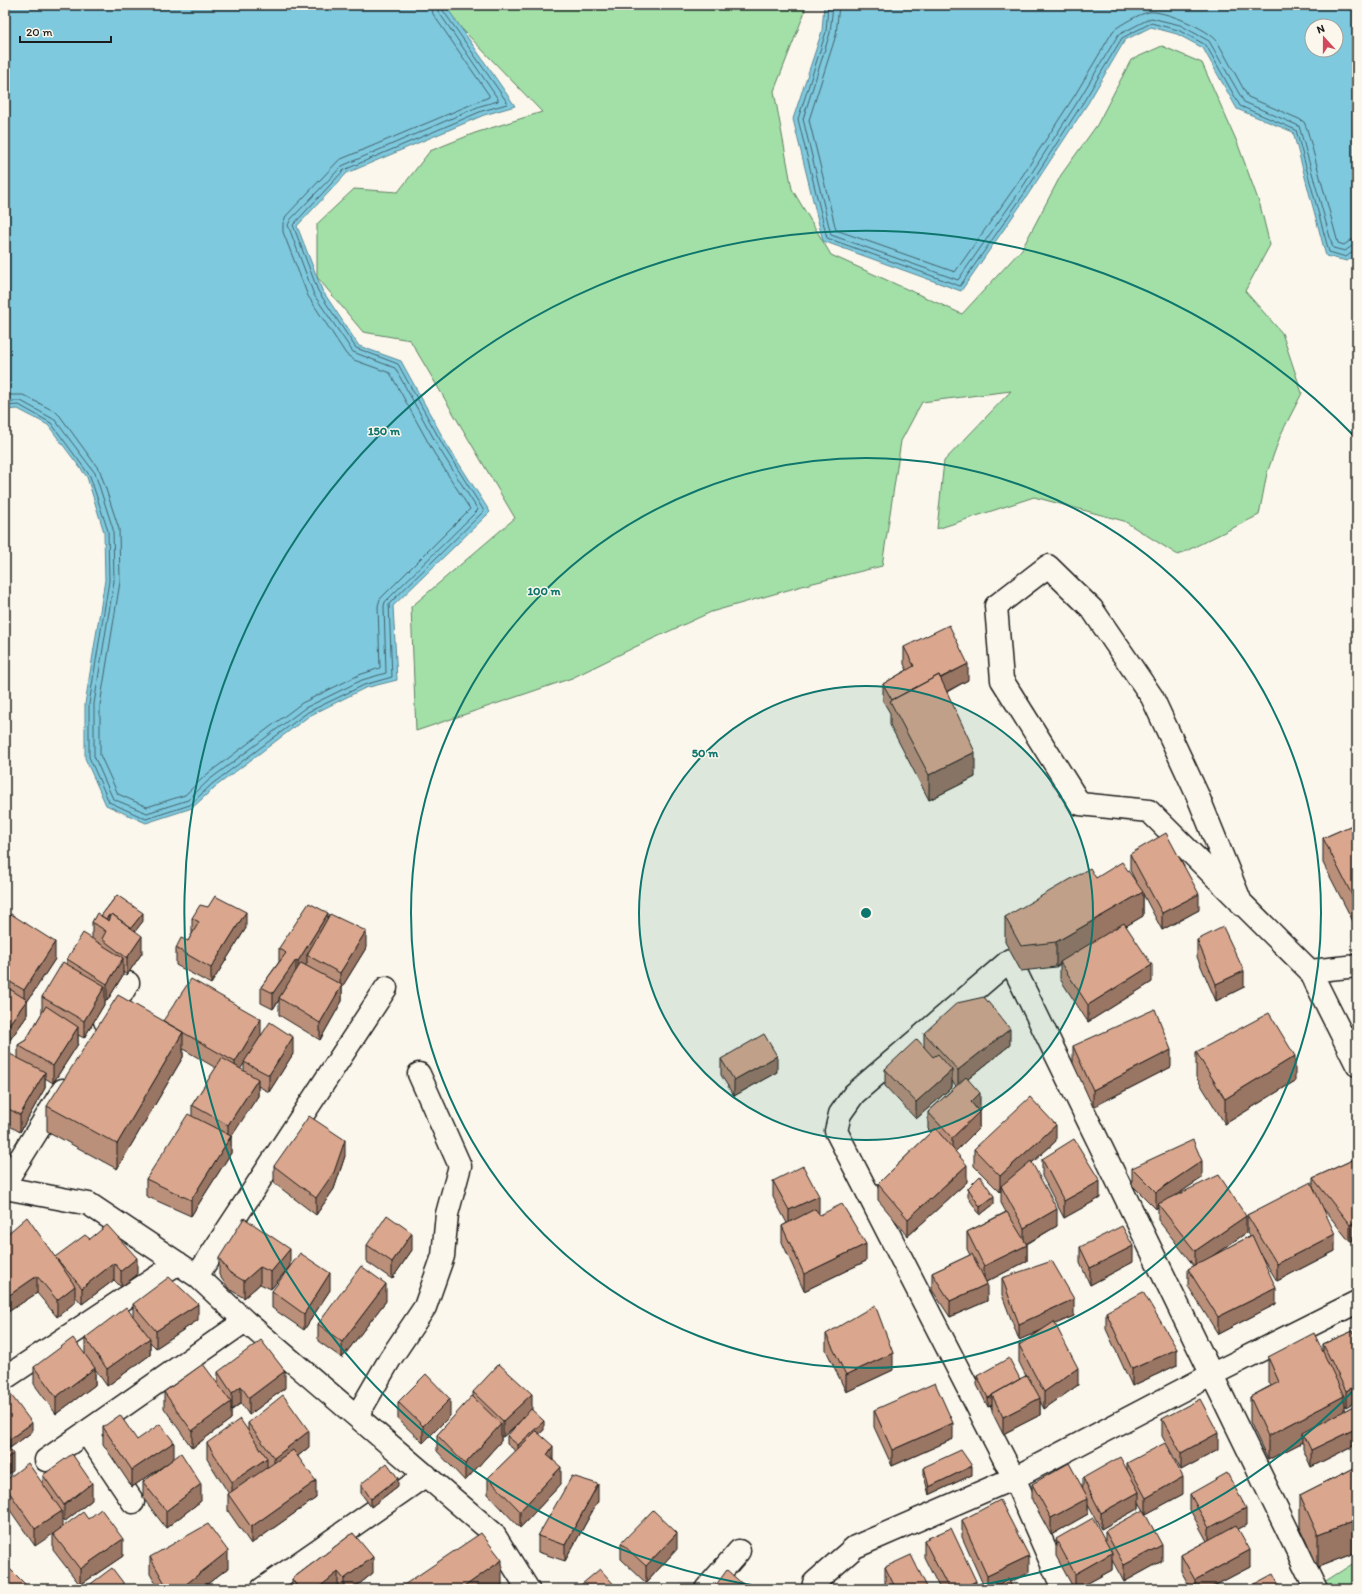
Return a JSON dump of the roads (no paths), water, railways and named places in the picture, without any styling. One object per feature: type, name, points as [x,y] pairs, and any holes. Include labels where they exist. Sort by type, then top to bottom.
[{"type":"street","points":[[1242,905],[1197,794],[1152,697],[1092,609],[1048,566],[996,606],[1002,680],[1080,804],[1149,810],[1242,905],[1310,971],[1357,1065]]},
{"type":"street","points":[[1063,1589],[1014,1478],[836,1131],[840,1114],[854,1094],[1010,960],[1211,1376],[1316,1589]]},
{"type":"street","points":[[1310,971],[1357,966]]},
{"type":"street","points":[[95,1036],[128,983]]},
{"type":"street","points":[[197,1276],[386,988]]},
{"type":"street","points":[[5,1183],[75,1070]]},
{"type":"street","points":[[357,1416],[390,1359],[426,1307],[443,1256],[447,1214],[460,1166],[419,1074]]},
{"type":"street","points":[[5,1188],[89,1204],[197,1276],[245,1321],[493,1533],[528,1589]]},
{"type":"street","points":[[5,1378],[178,1263]]},
{"type":"street","points":[[813,1589],[814,1583],[855,1547],[1014,1478],[1357,1302]]},
{"type":"street","points":[[46,1460],[245,1321]]},
{"type":"street","points":[[86,1432],[133,1502]]},
{"type":"street","points":[[263,1589],[426,1475]]},
{"type":"street","points":[[706,1589],[739,1551]]},
{"type":"water","points":[[5,5],[445,5],[515,106],[484,115],[347,173],[297,226],[322,290],[359,346],[401,361],[447,445],[490,512],[393,606],[397,680],[365,688],[309,716],[215,787],[192,808],[146,823],[106,805],[85,758],[85,704],[105,580],[104,532],[87,477],[48,425],[18,409],[5,410]]},
{"type":"water","points":[[824,5],[1357,5],[1357,254],[1347,261],[1326,256],[1293,132],[1237,109],[1203,48],[1177,34],[1151,27],[1125,40],[1088,103],[1027,196],[961,291],[823,241],[793,119],[822,31]]}]
